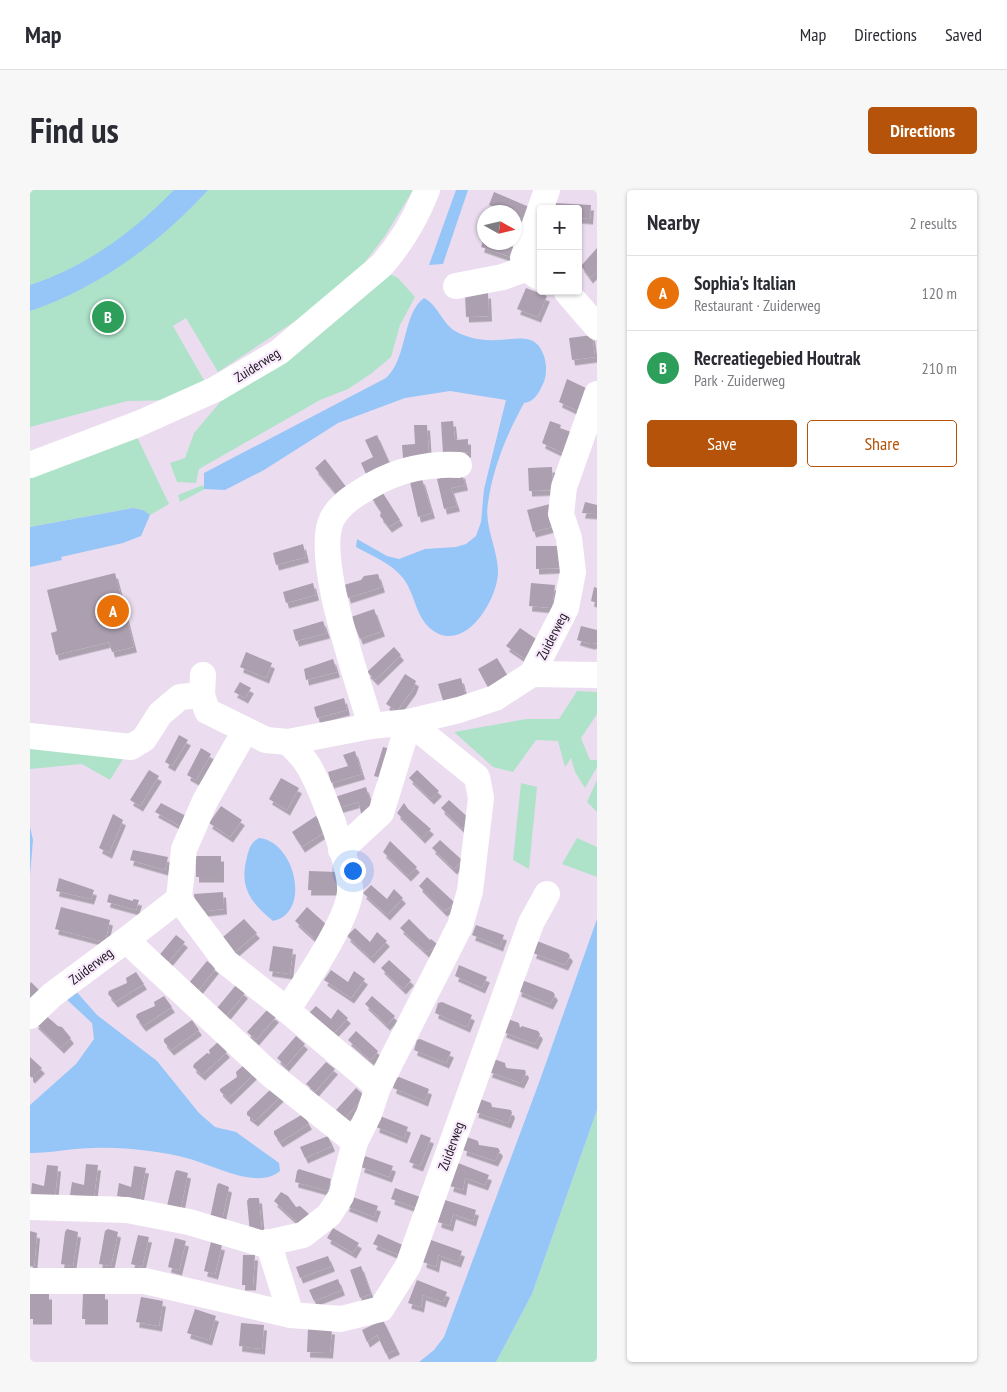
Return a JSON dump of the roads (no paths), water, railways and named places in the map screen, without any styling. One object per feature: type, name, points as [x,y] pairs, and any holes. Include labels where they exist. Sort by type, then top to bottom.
[{"type":"street","name":"Zuiderweg","points":[[30,465],[138,424],[196,399],[279,352],[382,265],[396,249],[411,226],[427,190]]},
{"type":"street","points":[[535,273],[523,258],[547,190]]},
{"type":"street","points":[[456,286],[503,276],[535,273]]},
{"type":"street","points":[[569,295],[597,327]]},
{"type":"street","name":"Zuiderweg","points":[[30,736],[131,747],[144,738],[160,714],[180,697],[202,685],[207,711],[266,740],[288,742],[371,726],[408,722],[459,710],[495,698],[532,674],[566,608],[573,572],[569,538],[561,514],[564,487],[597,394]]},
{"type":"street","points":[[371,726],[332,591],[326,548],[332,520],[347,500],[378,481],[412,469],[446,464],[459,465]]},
{"type":"street","name":"Zuiderweg","points":[[532,674],[597,675]]},
{"type":"street","points":[[30,1207],[127,1210],[188,1222],[263,1244],[303,1235],[329,1214],[341,1196],[350,1169],[355,1142],[369,1114],[378,1087],[460,926],[470,890],[481,798],[477,777],[408,722],[381,814],[341,850]]},
{"type":"street","points":[[245,731],[205,801],[184,849],[179,899],[226,962],[287,1010],[378,1087]]},
{"type":"street","points":[[287,1010],[305,984],[346,910],[350,891],[347,867],[318,784],[305,762],[288,742]]},
{"type":"street","name":"Zuiderweg","points":[[30,1281],[145,1281],[291,1316],[340,1319],[381,1309],[408,1266],[531,923],[547,894]]},
{"type":"street","points":[[126,940],[179,899]]},
{"type":"street","name":"Zuiderweg","points":[[30,1016],[52,995],[126,940],[270,1074],[355,1142]]},
{"type":"street","points":[[268,1242],[291,1316]]},
{"type":"water","points":[[174,190],[208,190],[170,228],[126,262],[79,290],[55,302],[30,311],[30,285],[70,268],[108,246],[142,220]]},
{"type":"water","points":[[456,190],[468,190],[443,264],[429,265]]},
{"type":"water","points":[[424,298],[433,305],[451,328],[465,336],[486,340],[518,338],[531,340],[540,348],[544,356],[546,368],[544,383],[539,392],[533,400],[524,403],[512,427],[497,464],[490,490],[487,512],[498,570],[494,593],[480,617],[472,626],[461,633],[450,636],[439,634],[425,623],[403,578],[387,564],[356,547],[357,539],[387,556],[399,559],[425,549],[456,547],[466,544],[476,536],[481,522],[484,489],[506,400],[450,391],[405,398],[338,423],[264,470],[225,490],[204,489],[204,473],[386,378],[398,359],[412,314]]},
{"type":"water","points":[[133,508],[143,510],[150,515],[141,536],[123,543],[61,557],[62,560],[30,567],[30,527]]},
{"type":"water","points":[[30,827],[33,840],[30,875]]},
{"type":"water","points":[[259,838],[272,842],[282,851],[290,863],[294,878],[295,892],[292,905],[285,915],[273,921],[258,907],[248,893],[244,877],[248,854],[252,844]]},
{"type":"water","points":[[597,919],[597,1110],[532,1294],[496,1362],[419,1362],[434,1350],[444,1337],[540,1080]]},
{"type":"water","points":[[74,989],[97,1015],[157,1061],[199,1113],[215,1127],[236,1132],[279,1163],[280,1171],[271,1176],[260,1178],[248,1177],[236,1175],[179,1156],[130,1149],[87,1148],[30,1153],[30,1105],[76,1064],[94,1039],[92,1023],[64,997]]},
{"type":"place","name":"Recreatiegebied Houtrak","points":[[108,317]]},
{"type":"place","name":"Sophia's Italian","points":[[113,611]]}]
